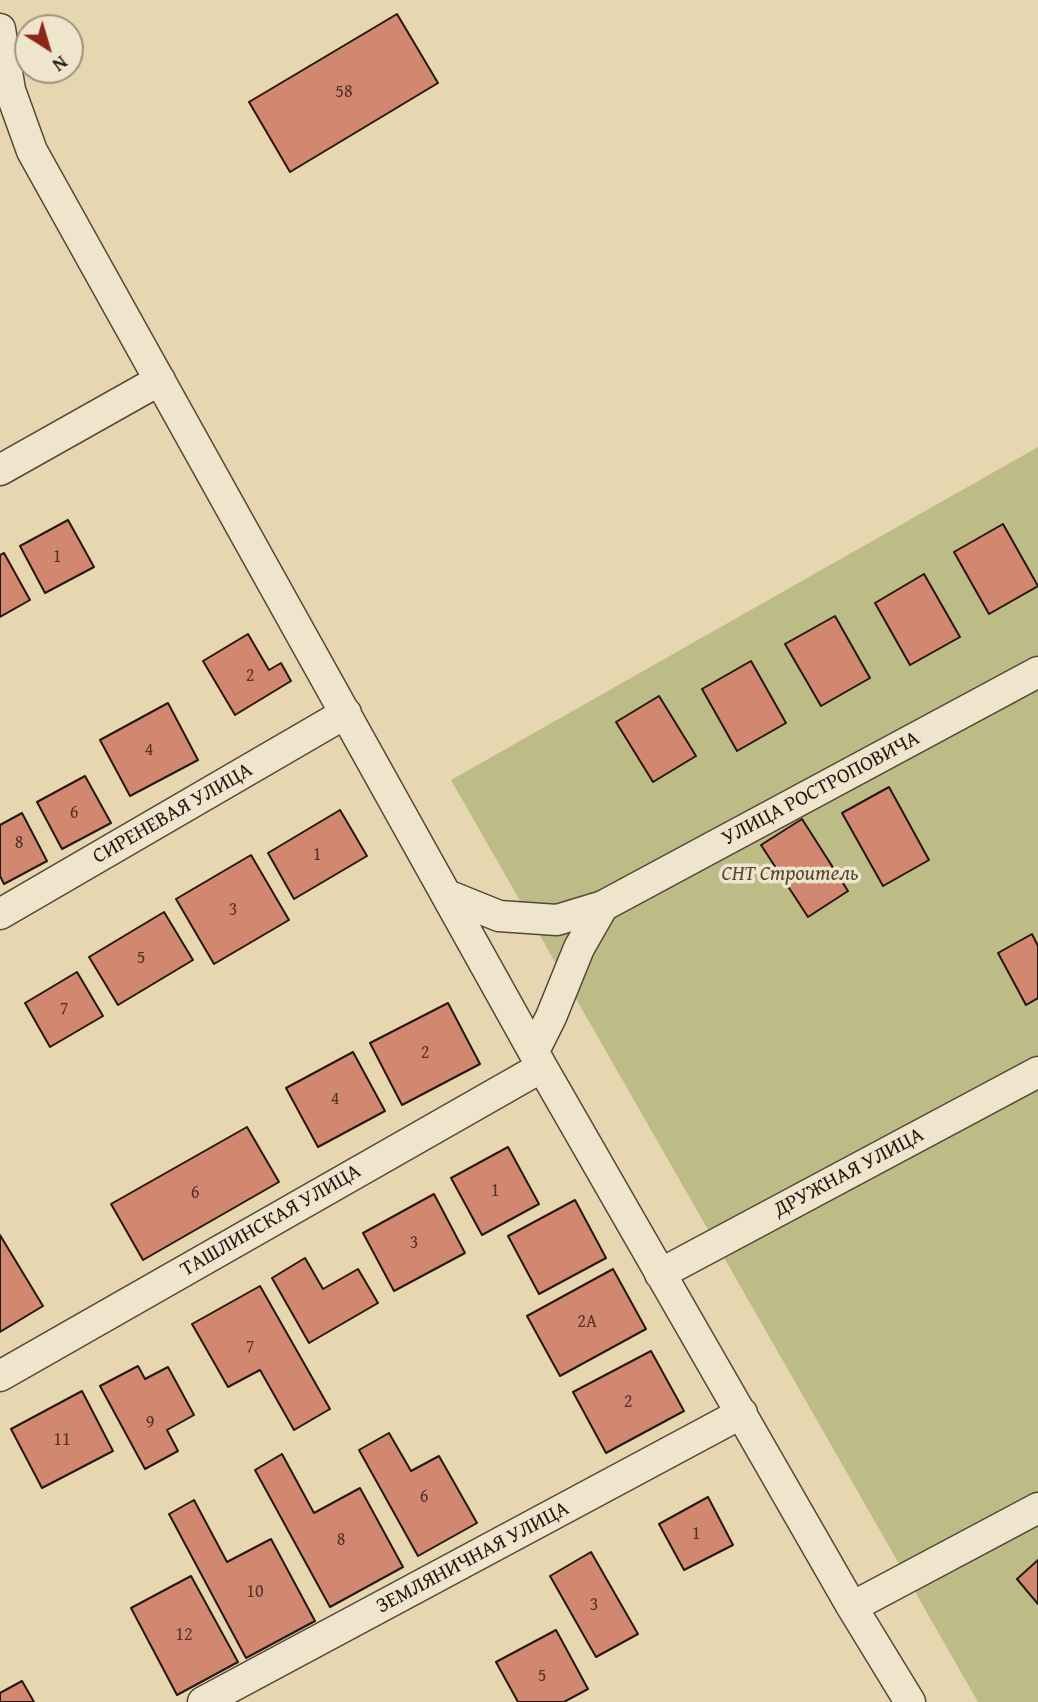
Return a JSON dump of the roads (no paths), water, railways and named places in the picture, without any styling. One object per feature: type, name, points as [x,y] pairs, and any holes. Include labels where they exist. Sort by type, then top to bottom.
[{"type":"street","points":[[0,29],[10,90],[32,151],[538,1059],[852,1606],[910,1702]]},
{"type":"street","points":[[0,470],[160,380]]},
{"type":"street","name":"УЛИЦА РОСТРОПОВИЧА","points":[[447,894],[499,916],[557,920],[603,906],[1038,672]]},
{"type":"street","name":"СИРЕНЕВАЯ УЛИЦА","points":[[0,914],[346,713]]},
{"type":"street","points":[[538,1059],[551,1017],[579,948],[603,906]]},
{"type":"street","name":"ТАШЛИНСКАЯ УЛИЦА","points":[[0,1376],[538,1059]]},
{"type":"street","name":"ДРУЖНАЯ УЛИЦА","points":[[660,1273],[1038,1072]]},
{"type":"street","name":"ЗЕМЛЯНИЧНАЯ УЛИЦА","points":[[203,1702],[742,1413]]},
{"type":"street","points":[[852,1606],[1038,1507]]},
{"type":"park label","name":"СНТ Строитель","points":[[790,875]]}]
